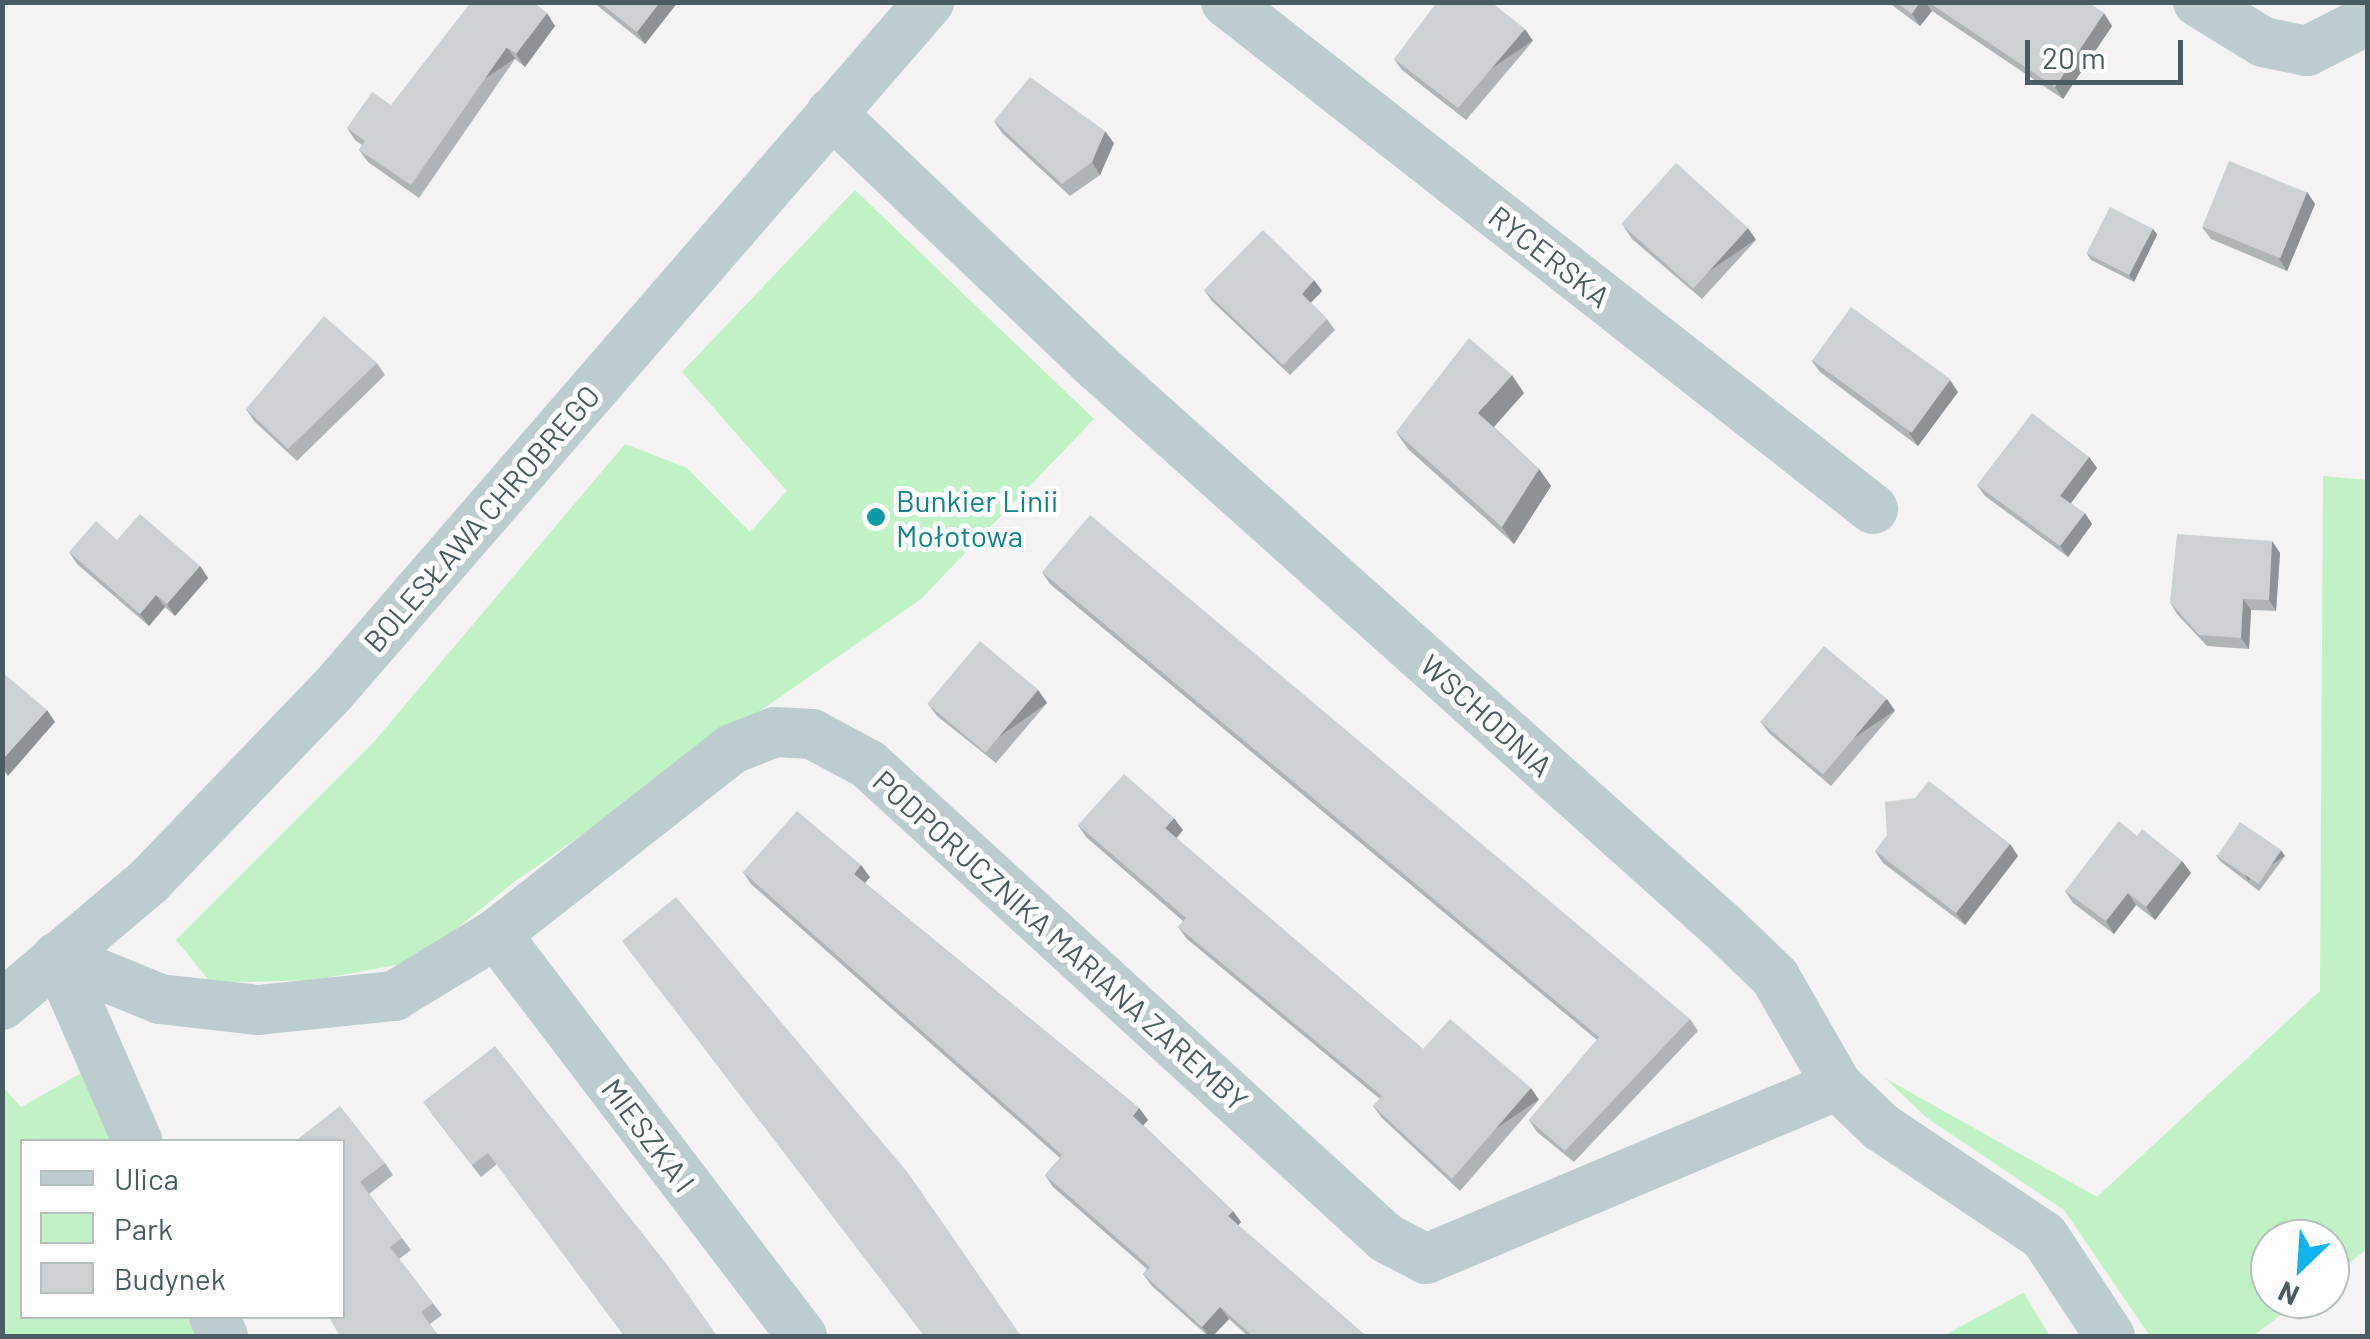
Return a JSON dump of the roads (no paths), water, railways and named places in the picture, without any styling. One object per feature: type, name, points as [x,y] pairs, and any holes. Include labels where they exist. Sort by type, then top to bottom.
[{"type":"street","name":"BOLESŁAWA CHROBREGO","points":[[2,1005],[148,882],[332,691],[929,2]]},
{"type":"street","name":"RYCERSKA","points":[[1226,2],[1873,509]]},
{"type":"street","points":[[2198,2],[2263,42],[2307,52],[2368,20]]},
{"type":"street","name":"WSCHODNIA","points":[[830,113],[1099,368],[1722,926],[1775,977],[1837,1084],[1880,1127],[2044,1236],[2110,1336]]},
{"type":"street","name":"PODPORUCZNIKA MARIANA ZAREMBY","points":[[57,958],[160,999],[258,1010],[394,996],[496,934],[732,749],[775,732],[812,734],[868,764],[1386,1238],[1426,1260],[1837,1084]]},
{"type":"street","name":"MIESZKA I","points":[[496,934],[802,1336]]},
{"type":"street","points":[[57,958],[137,1139]]},
{"type":"place","name":"Bunkier Linii Mołotowa","points":[[876,517]]}]
